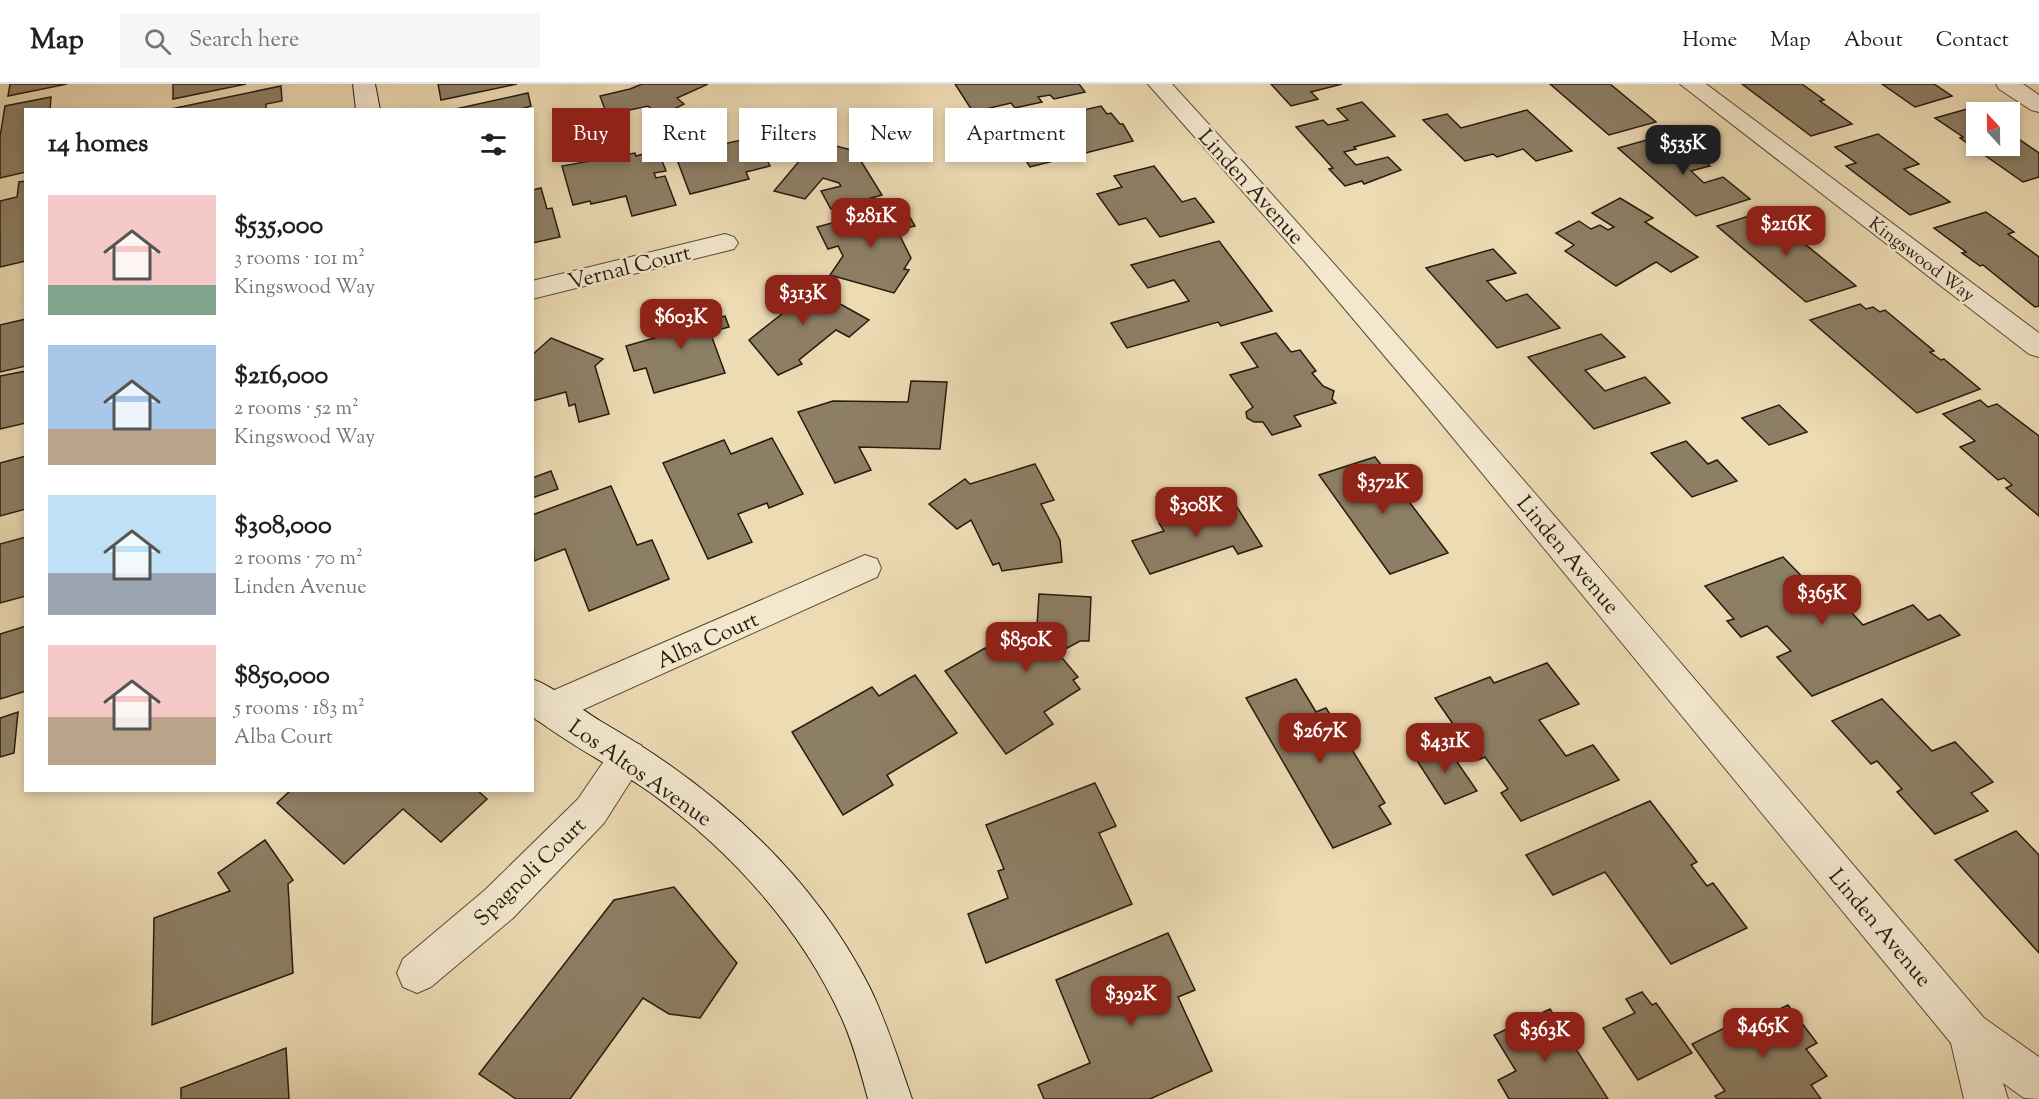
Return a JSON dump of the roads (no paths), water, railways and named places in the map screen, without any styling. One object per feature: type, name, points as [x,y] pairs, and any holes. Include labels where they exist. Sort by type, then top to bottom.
[{"type":"street","points":[[364,84],[368,108]]},
{"type":"street","name":"Linden Avenue","points":[[1159,84],[1308,249],[1456,421],[1969,1033],[2039,1083]]},
{"type":"street","name":"Kingswood Way","points":[[1691,84],[2039,348]]},
{"type":"street","points":[[2007,84],[2039,105]]},
{"type":"street","name":"Vernal Court","points":[[534,290],[725,243]]},
{"type":"street","name":"Alba Court","points":[[540,701],[865,568]]},
{"type":"street","name":"Los Altos Avenue","points":[[540,701],[628,757],[694,804],[750,854],[832,959],[857,1005],[890,1099]]},
{"type":"street","name":"Spagnoli Court","points":[[417,973],[499,904],[591,811],[628,757]]},
{"type":"street","name":"Linden Avenue","points":[[1969,1033],[1986,1099]]}]
